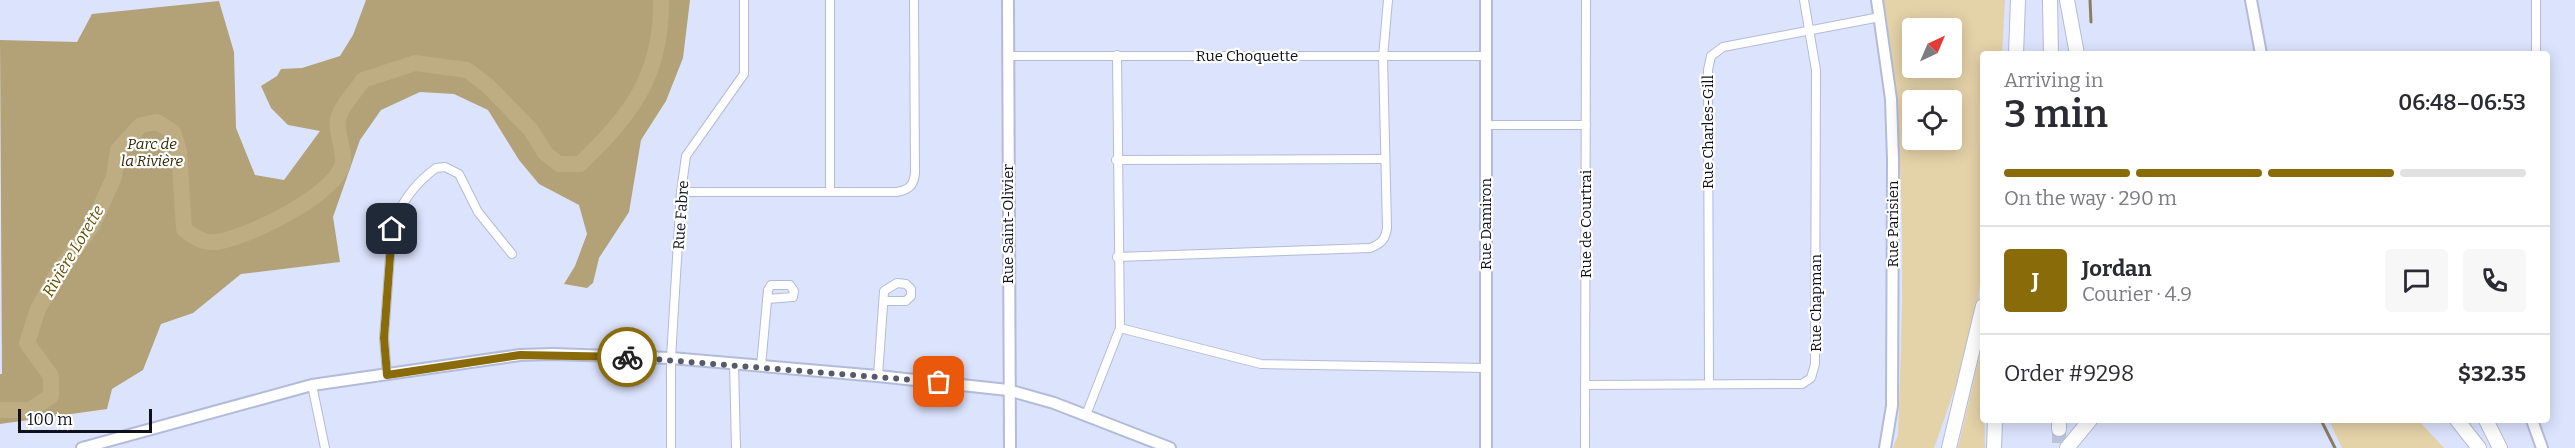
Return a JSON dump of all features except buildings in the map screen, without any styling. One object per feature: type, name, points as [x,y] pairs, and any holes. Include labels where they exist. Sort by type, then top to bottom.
[{"type":"highway","points":[[2016,51],[2018,0]]},
{"type":"highway","points":[[2050,0],[2051,51]]},
{"type":"highway","points":[[2067,0],[2076,51]]},
{"type":"highway","points":[[1949,448],[1980,319]]},
{"type":"highway","points":[[1995,423],[1995,448]]},
{"type":"highway","points":[[2067,448],[2088,423]]},
{"type":"highway","points":[[2459,423],[2479,448]]},
{"type":"highway","points":[[2488,423],[2500,448]]},
{"type":"street","name":"Rue Fabre","points":[[671,448],[671,358],[681,192],[686,156],[744,74],[744,0]]},
{"type":"street","points":[[830,0],[830,192]]},
{"type":"street","points":[[681,192],[904,191],[914,182],[914,0]]},
{"type":"street","name":"Rue Saint-Olivier","points":[[1008,0],[1010,448]]},
{"type":"street","points":[[1117,257],[1370,248],[1383,240],[1387,227],[1383,159],[1383,57],[1388,0]]},
{"type":"street","name":"Rue Damiron","points":[[1486,0],[1486,448]]},
{"type":"street","name":"Rue de Courtrai","points":[[1585,448],[1586,0]]},
{"type":"street","name":"Rue Chapman","points":[[1586,385],[1802,384],[1811,378],[1814,372],[1816,70],[1804,0]]},
{"type":"street","name":"Rue Parisien","points":[[1876,0],[1891,99],[1893,159],[1892,406],[1885,448]]},
{"type":"street","points":[[2251,0],[2261,51]]},
{"type":"street","points":[[2536,0],[2536,51]]},
{"type":"street","name":"Rue Charles-Gill","points":[[1709,384],[1709,62],[1716,50],[1723,47],[1880,17]]},
{"type":"street","name":"Rue Choquette","points":[[1008,56],[1486,56]]},
{"type":"street","points":[[1086,415],[1120,328],[1117,257],[1117,56]]},
{"type":"street","points":[[1487,124],[1586,125]]},
{"type":"street","points":[[1116,160],[1383,159]]},
{"type":"street","points":[[387,375],[384,338],[392,229],[397,213],[414,187],[436,168],[445,167],[459,174],[478,212],[512,254]]},
{"type":"street","points":[[761,366],[767,299]]},
{"type":"street","points":[[878,376],[884,301]]},
{"type":"street","points":[[1120,328],[1261,364],[1485,368]]},
{"type":"street","points":[[82,448],[312,385],[520,355],[553,354],[671,358],[1008,390],[1086,415],[1170,448]]},
{"type":"street","points":[[734,363],[736,448]]},
{"type":"street","points":[[312,385],[325,448]]},
{"type":"street","points":[[2533,423],[2542,448]]},
{"type":"shaded area","points":[[1883,0],[2005,0],[2002,51],[1980,51],[1980,284],[1974,334],[1934,448],[1893,448],[1898,435],[1902,326],[1900,162],[1891,54]]},
{"type":"shaded area","points":[[1980,354],[1980,423],[1985,423],[1985,448],[1958,448]]},
{"type":"shaded area","points":[[2330,423],[2421,423],[2444,448],[2342,448]]},
{"type":"green space","name":"Parc de la Rivière","points":[[366,0],[690,0],[683,58],[666,101],[641,140],[629,212],[599,258],[593,283],[587,288],[564,284],[575,266],[587,234],[579,205],[539,184],[519,160],[488,110],[454,94],[420,92],[381,110],[360,140],[333,217],[340,262],[241,274],[193,313],[161,324],[143,370],[112,389],[107,409],[0,424],[0,374],[2,374],[0,40],[77,42],[92,14],[219,1],[234,52],[236,128],[255,175],[284,180],[320,131],[288,125],[271,108],[261,86],[277,76],[281,69],[302,68],[340,56],[353,35]]},
{"type":"waterway","name":"Rivière Lorette","points":[[0,410],[30,410],[51,396],[51,376],[27,343],[38,309],[56,276],[93,224],[114,177],[118,150],[141,125],[157,122],[173,132],[179,151],[184,229],[208,242],[231,238],[267,224],[286,215],[320,192],[332,181],[343,163],[338,119],[349,99],[363,80],[415,63],[467,70],[488,86],[531,130],[545,153],[559,164],[580,164],[629,110],[650,72],[660,27],[661,0]]},
{"type":"waterway","points":[[2090,0],[2091,22]]},
{"type":"waterway","points":[[2322,423],[2335,448]]},
{"type":"tunnel","points":[[2059,429],[2059,448]]},
{"type":"way so far","points":[[627,357],[734,363],[939,382]]},
{"type":"route","points":[[392,229],[384,338],[387,375],[520,355],[627,357]]}]
